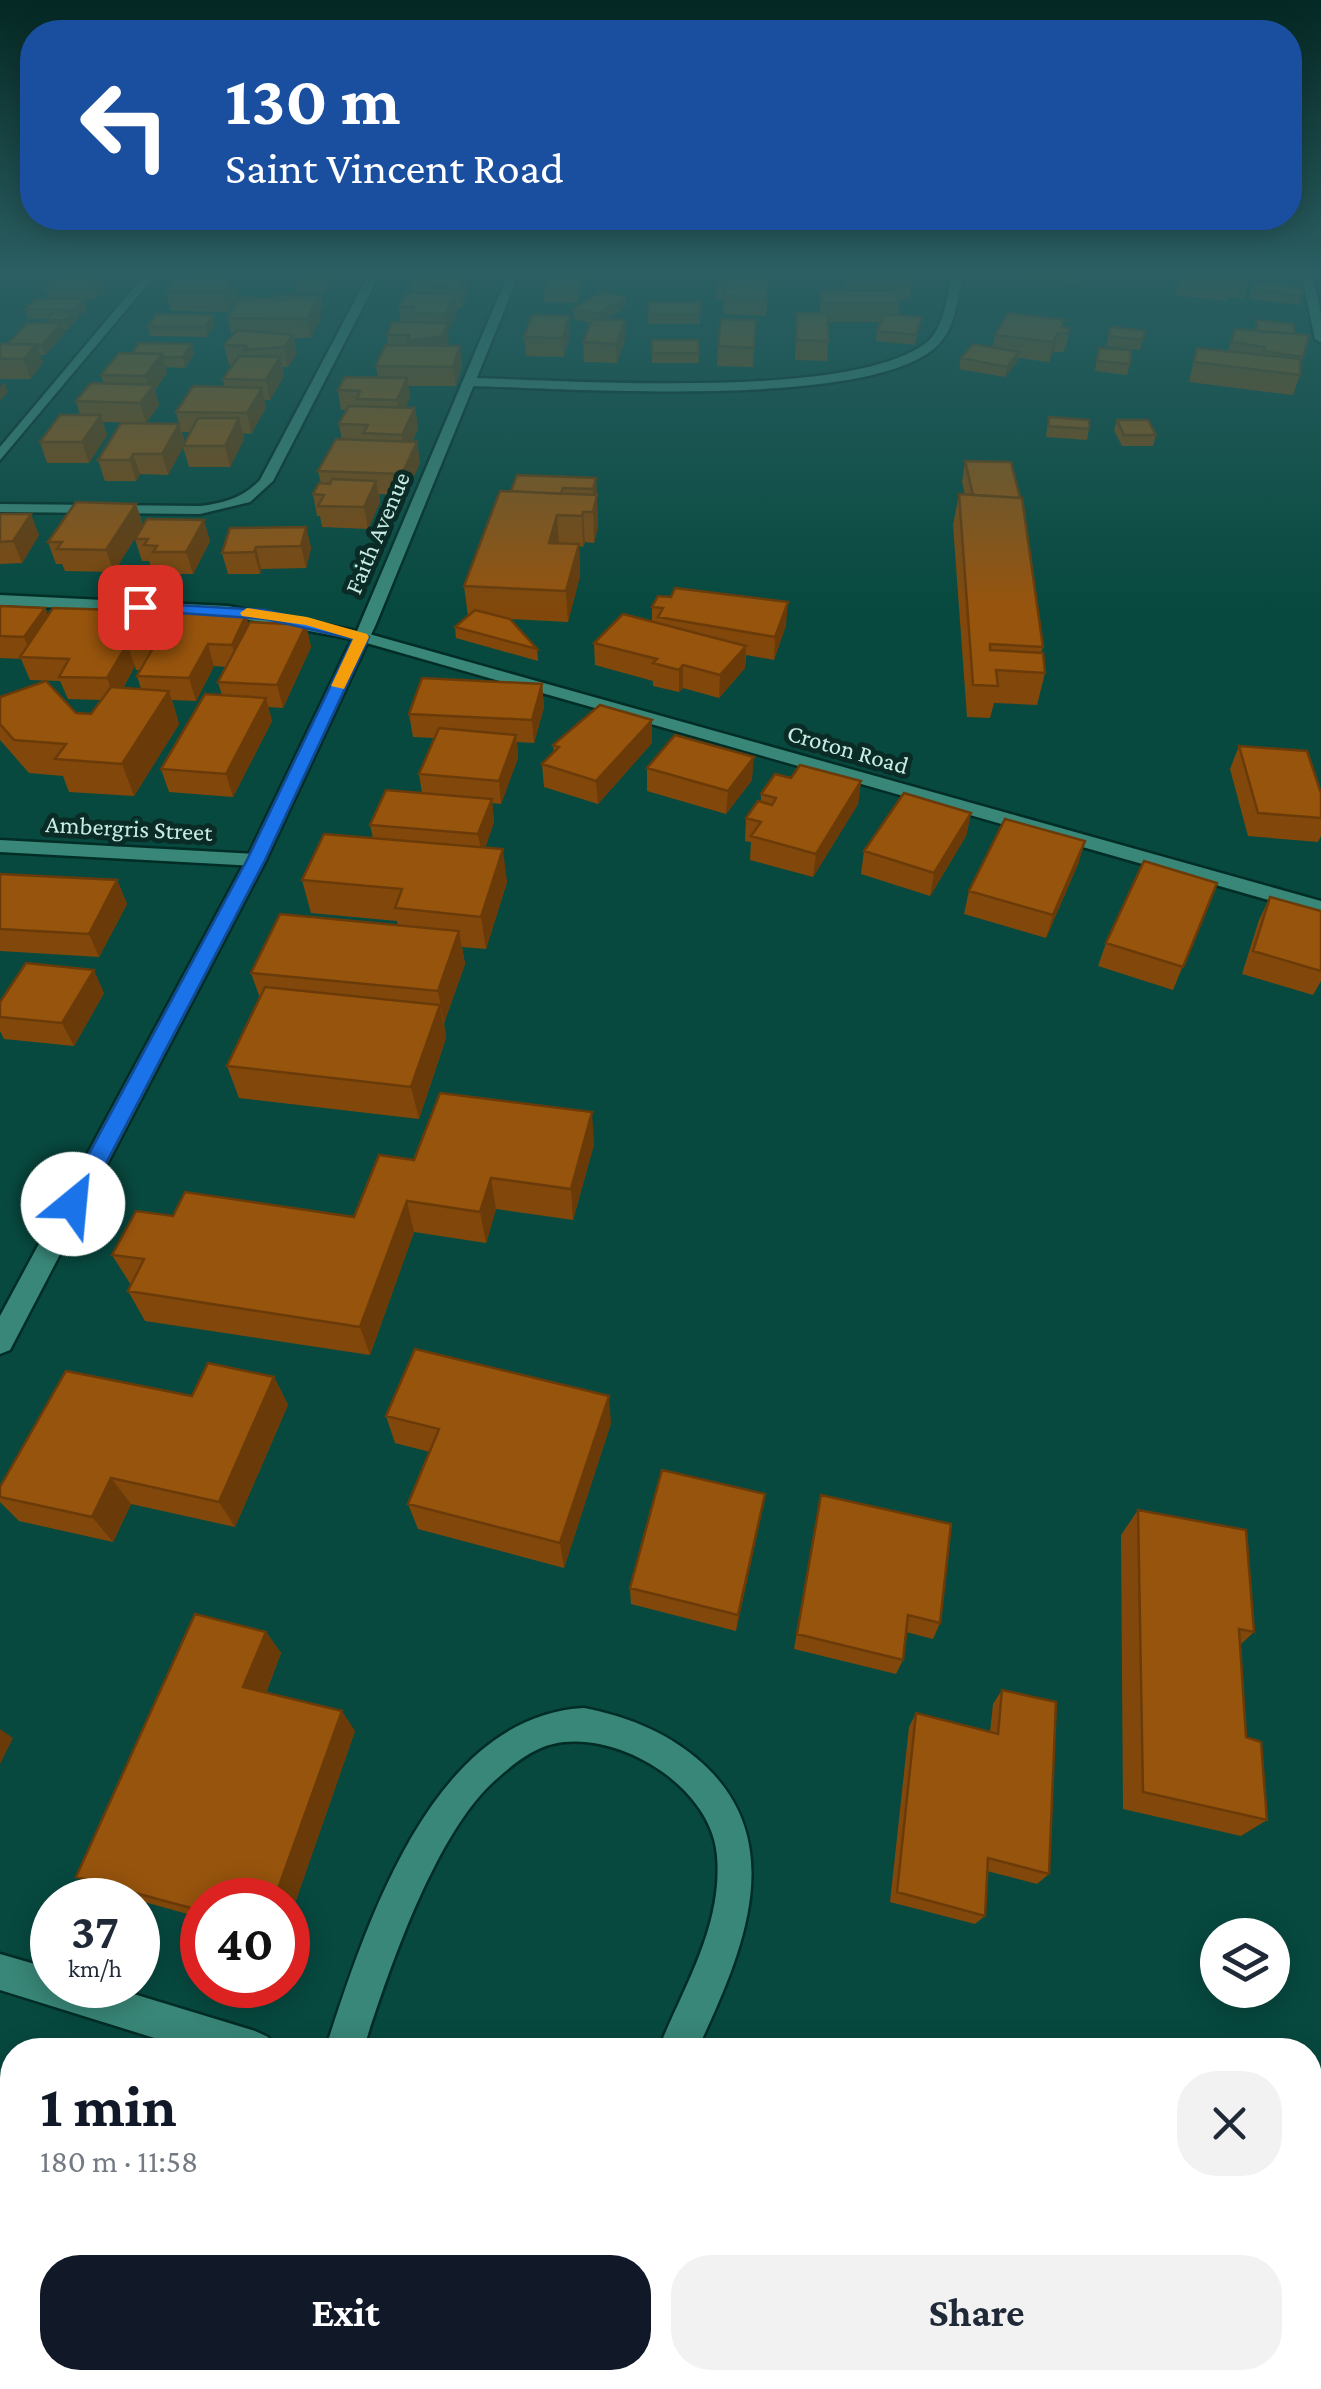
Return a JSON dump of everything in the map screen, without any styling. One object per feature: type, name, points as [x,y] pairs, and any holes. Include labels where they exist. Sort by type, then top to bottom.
[{"type":"street","points":[[0,456],[60,383]]},
{"type":"street","points":[[0,508],[200,510],[230,505],[254,494],[266,481],[317,383]]},
{"type":"street","name":"Faith Avenue","points":[[0,1342],[256,860],[362,637],[469,383]]},
{"type":"street","points":[[699,383],[783,383]]},
{"type":"street","name":"Croton Road","points":[[0,600],[266,614],[362,637],[1321,908]]},
{"type":"street","name":"Ambergris Street","points":[[0,846],[256,860]]},
{"type":"street","points":[[348,2038],[380,1942],[402,1893],[476,1775],[514,1744],[556,1726],[598,1725],[640,1738],[684,1770],[719,1806],[735,1852],[732,1910],[714,1973],[682,2038]]},
{"type":"street","points":[[0,1972],[216,2038]]},
{"type":"building","points":[[91,383],[154,385],[140,403],[76,401]]},
{"type":"building","points":[[342,383],[405,383],[397,400],[357,399],[360,391],[338,390]]},
{"type":"building","points":[[193,386],[262,388],[247,413],[176,412]]},
{"type":"building","points":[[349,406],[415,408],[402,435],[363,433],[368,425],[339,424]]},
{"type":"building","points":[[60,415],[101,415],[82,442],[40,442]]},
{"type":"building","points":[[1049,417],[1089,420],[1089,429],[1048,426]]},
{"type":"building","points":[[198,418],[239,418],[225,446],[183,446]]},
{"type":"building","points":[[1117,420],[1148,420],[1156,435],[1124,435]]},
{"type":"building","points":[[121,423],[179,424],[162,454],[98,460]]},
{"type":"building","points":[[336,439],[417,442],[402,474],[318,471]]},
{"type":"building","points":[[965,461],[1011,462],[1020,498],[973,495]]},
{"type":"building","points":[[517,475],[596,478],[593,489],[563,488],[561,494],[511,491]]},
{"type":"building","points":[[332,479],[376,481],[364,507],[318,506],[324,495],[313,494],[319,483],[330,484]]},
{"type":"building","points":[[500,491],[597,495],[593,512],[583,512],[582,516],[557,515],[549,543],[579,544],[566,591],[464,586]]},
{"type":"building","points":[[959,494],[1022,498],[1043,647],[990,644],[990,650],[1043,653],[1045,673],[996,670],[998,686],[973,685]]},
{"type":"building","points":[[76,502],[136,504],[106,550],[57,549],[62,542],[48,542]]},
{"type":"building","points":[[0,514],[31,514],[13,541],[0,542]]},
{"type":"building","points":[[147,519],[204,520],[186,552],[153,552],[157,546],[144,545],[148,539],[135,539]]},
{"type":"building","points":[[306,527],[301,546],[222,553],[230,528]]},
{"type":"building","points":[[675,588],[788,602],[775,637],[658,617],[663,608],[652,607],[658,596],[671,597]]},
{"type":"building","points":[[0,606],[45,608],[24,637],[0,636]]},
{"type":"building","points":[[53,608],[147,611],[107,678],[59,677],[69,659],[20,657]]},
{"type":"building","points":[[475,610],[510,619],[537,649],[455,627]]},
{"type":"building","points":[[150,612],[246,615],[232,645],[208,644],[189,678],[137,676],[153,648],[128,647]]},
{"type":"building","points":[[623,614],[746,646],[720,675],[683,665],[679,670],[653,663],[657,659],[594,643]]},
{"type":"building","points":[[250,622],[306,625],[277,685],[218,682]]},
{"type":"building","points":[[422,678],[542,684],[532,720],[409,714]]},
{"type":"building","points":[[46,681],[76,713],[91,714],[111,687],[169,691],[122,764],[55,759],[66,744],[14,740],[0,724],[0,697]]},
{"type":"building","points":[[205,694],[266,698],[226,774],[161,769]]},
{"type":"building","points":[[600,705],[652,720],[596,781],[542,764],[559,747],[553,745]]},
{"type":"building","points":[[439,728],[516,735],[499,781],[419,774]]},
{"type":"building","points":[[675,735],[754,757],[728,791],[647,768]]},
{"type":"building","points":[[1239,746],[1307,751],[1321,793],[1321,818],[1258,813]]},
{"type":"building","points":[[800,765],[861,781],[816,854],[751,836],[761,822],[746,818],[758,801],[772,805],[776,798],[761,794],[775,774],[791,778]]},
{"type":"building","points":[[386,790],[492,799],[478,834],[370,825]]},
{"type":"building","points":[[904,793],[971,813],[934,873],[864,851]]},
{"type":"building","points":[[1005,819],[1085,841],[1053,915],[969,891]]},
{"type":"building","points":[[324,834],[503,849],[481,917],[395,908],[402,889],[302,880]]},
{"type":"building","points":[[1144,861],[1217,883],[1183,967],[1106,943]]},
{"type":"building","points":[[0,874],[117,880],[89,934],[0,929]]},
{"type":"building","points":[[1270,897],[1321,911],[1321,971],[1253,951]]},
{"type":"building","points":[[280,914],[459,931],[438,991],[251,973]]},
{"type":"building","points":[[26,963],[94,970],[62,1023],[0,1017],[0,1002]]},
{"type":"building","points":[[265,987],[440,1005],[411,1087],[227,1066]]},
{"type":"building","points":[[440,1093],[592,1112],[571,1189],[491,1178],[480,1212],[407,1201],[360,1327],[128,1291],[144,1259],[112,1255],[136,1211],[173,1216],[185,1192],[354,1217],[379,1155],[414,1160]]},
{"type":"building","points":[[415,1349],[609,1396],[560,1543],[408,1504],[439,1429],[386,1416]]},
{"type":"building","points":[[208,1363],[274,1377],[219,1502],[111,1478],[92,1517],[0,1497],[0,1487],[66,1371],[192,1396]]},
{"type":"building","points":[[662,1470],[765,1494],[738,1615],[630,1588]]},
{"type":"building","points":[[821,1495],[951,1524],[940,1623],[908,1615],[903,1660],[797,1634]]},
{"type":"building","points":[[1138,1510],[1246,1530],[1254,1632],[1239,1629],[1246,1737],[1261,1742],[1267,1820],[1143,1792]]},
{"type":"building","points":[[195,1614],[266,1632],[243,1687],[342,1711],[282,1878],[180,1878],[180,1905],[160,1900],[160,1878],[76,1877]]},
{"type":"building","points":[[1002,1690],[1056,1702],[1049,1874],[988,1858],[985,1916],[897,1892],[916,1713],[998,1734]]},
{"type":"slow traffic","points":[[247,613],[307,621],[362,637],[338,686]]},
{"type":"route","points":[[73,1204],[256,860],[362,637],[266,614],[140,607]]}]
